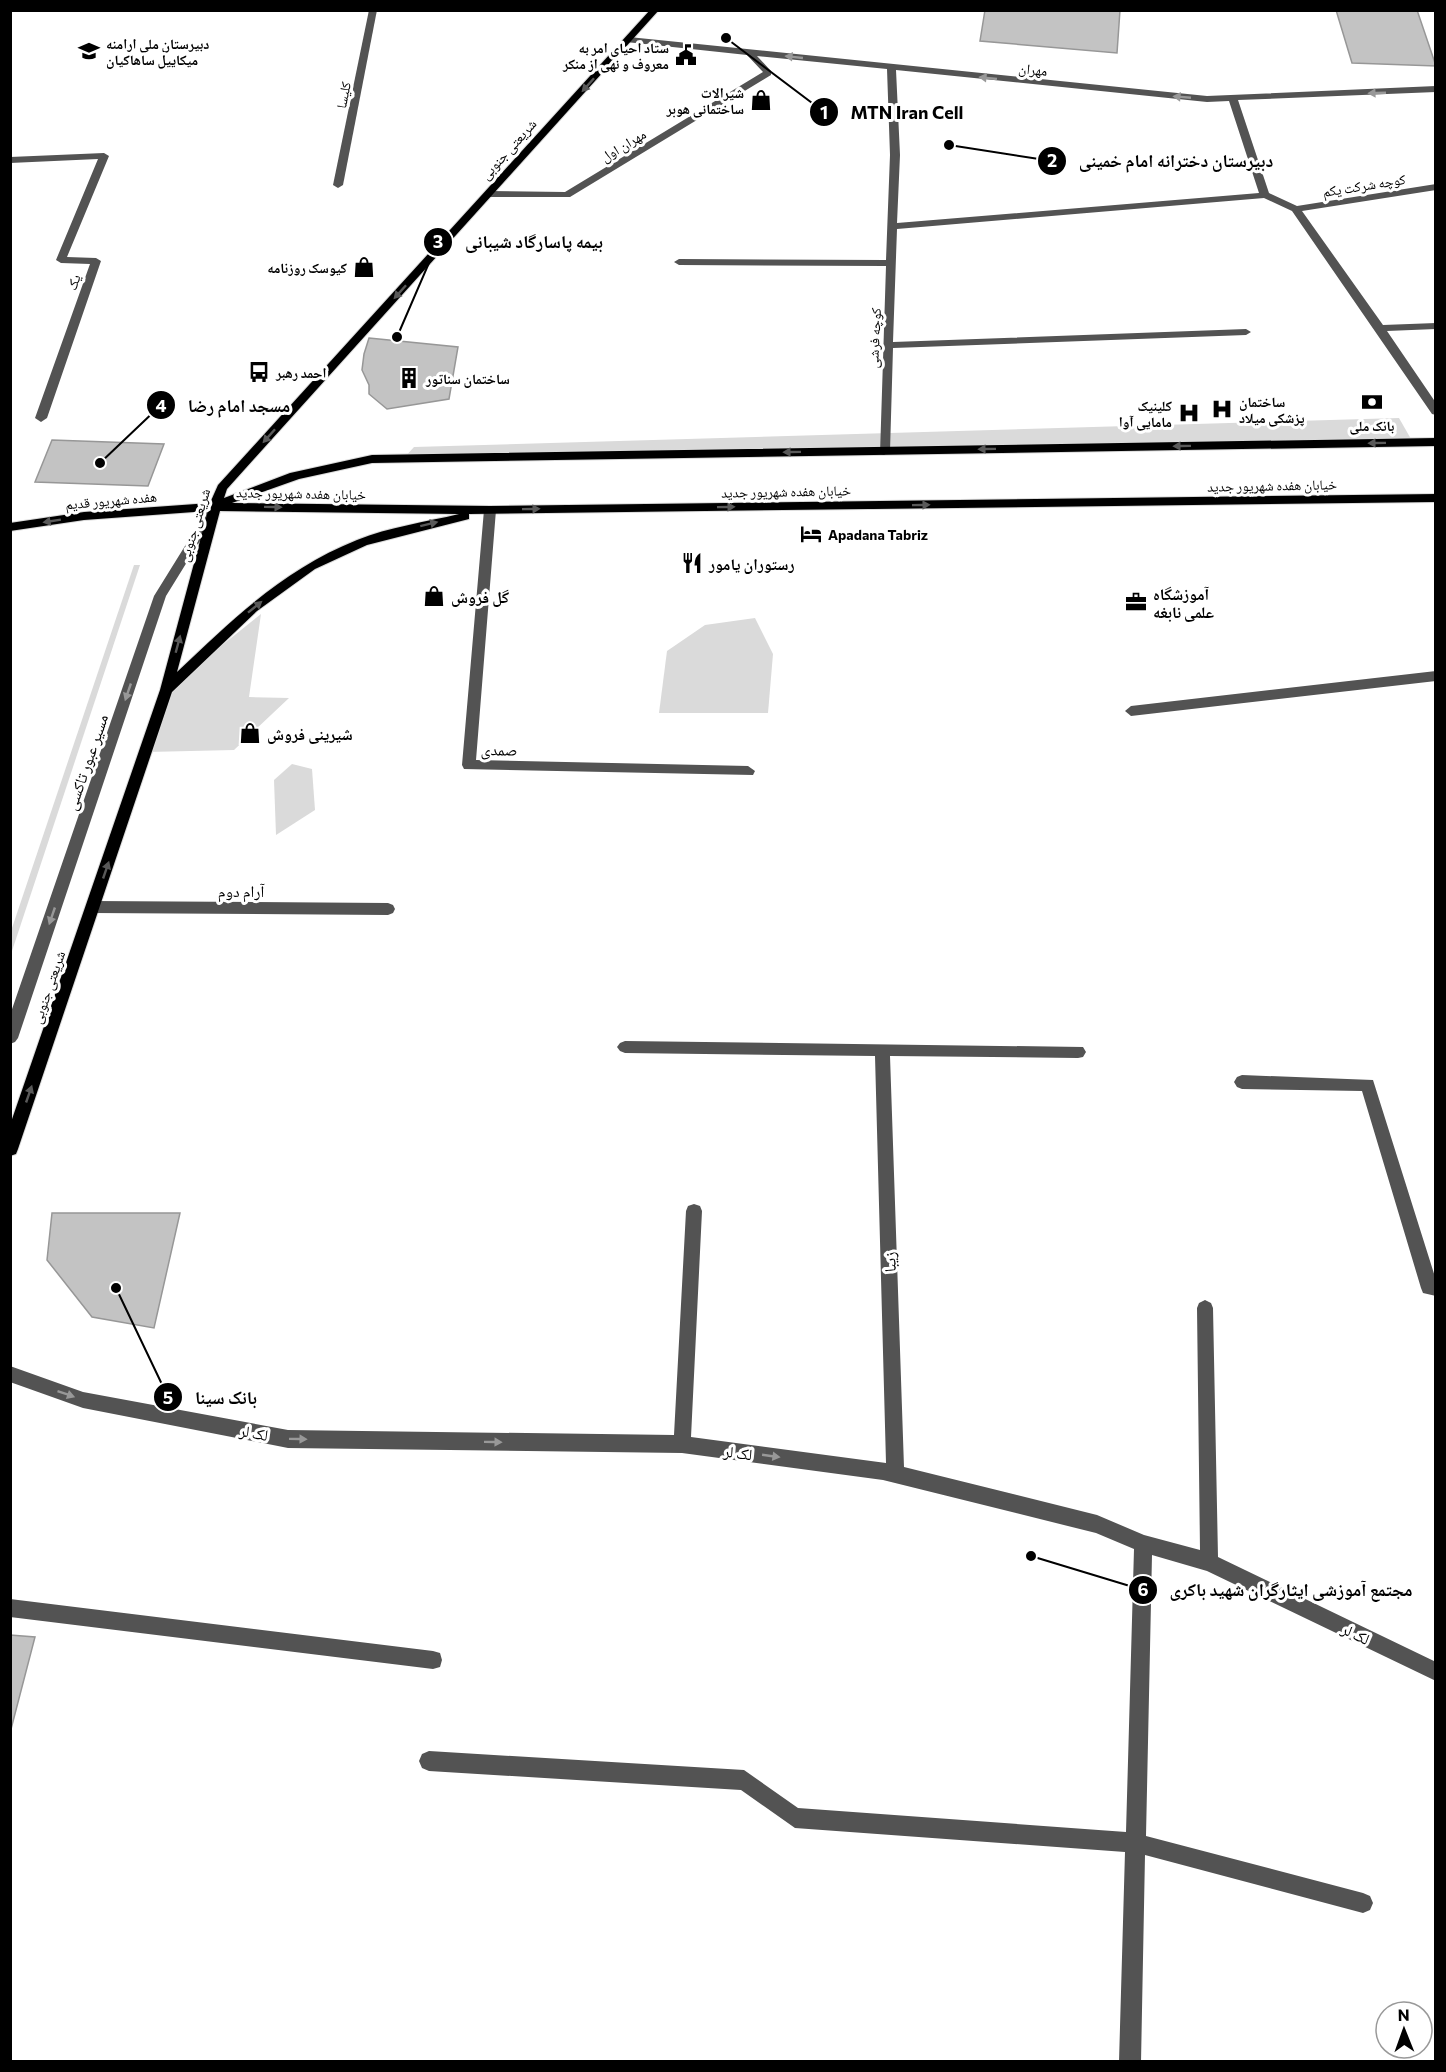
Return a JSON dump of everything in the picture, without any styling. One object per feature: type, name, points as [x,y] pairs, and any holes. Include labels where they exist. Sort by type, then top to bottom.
[{"type":"main road","name":"شریعتی جنوبی","points":[[10,1149],[166,690],[222,488],[656,10]]},
{"type":"main road","name":"خیابان هفده شهریور جدید","points":[[215,507],[248,492],[323,467],[372,459],[1436,442]]},
{"type":"main road","name":"خیابان هفده شهریور جدید","points":[[215,507],[490,510],[1436,498]]},
{"type":"main road","name":"هفده شهریور قدیم","points":[[10,527],[84,516],[215,507]]},
{"type":"main road","points":[[166,690],[253,608],[311,566],[363,542],[426,524],[490,510]]},
{"type":"street","name":"کلیسا","points":[[338,185],[374,10]]},
{"type":"street","name":"مهران","points":[[629,40],[1207,99],[1436,89]]},
{"type":"street","name":"مهران اول","points":[[489,194],[567,195],[768,73],[750,53]]},
{"type":"street","name":"کوچه فرشی","points":[[884,451],[895,155],[891,68]]},
{"type":"street","points":[[1233,98],[1265,195]]},
{"type":"street","name":"یک","points":[[10,160],[104,156],[61,260],[96,261],[41,418]]},
{"type":"street","name":"کوچه شرکت یکم","points":[[1296,209],[1436,187]]},
{"type":"street","points":[[893,226],[1265,195],[1296,209],[1436,412]]},
{"type":"street","points":[[679,262],[892,263]]},
{"type":"street","points":[[1380,328],[1436,326]]},
{"type":"street","points":[[888,345],[1246,332]]},
{"type":"street","name":"مسیر عبور تاکسی","points":[[10,1038],[160,596],[215,507]]},
{"type":"street","name":"صمدی","points":[[490,510],[469,765],[748,771]]},
{"type":"street","points":[[1131,711],[1436,676]]},
{"type":"street","name":"آرام دوم","points":[[93,907],[388,909]]},
{"type":"street","points":[[625,1047],[1078,1052]]},
{"type":"street","name":"زیبا","points":[[882,1050],[895,1475]]},
{"type":"street","points":[[1242,1082],[1368,1085],[1429,1288],[1436,1288]]},
{"type":"street","points":[[682,1444],[693,1211]]},
{"type":"street","points":[[1205,1308],[1209,1562]]},
{"type":"street","name":"لک لر","points":[[10,1374],[83,1400],[288,1439],[682,1444],[883,1472],[1097,1524],[1143,1544],[1209,1562],[1436,1672]]},
{"type":"street","points":[[1130,2061],[1143,1544]]},
{"type":"street","points":[[10,1608],[433,1660]]},
{"type":"street","points":[[429,1761],[744,1779],[795,1818],[1136,1843],[1363,1903]]},
{"type":"shaded area","points":[[1399,418],[1411,439],[404,458],[414,447]]},
{"type":"shaded area","points":[[134,565],[140,565],[11,954],[11,931]]},
{"type":"shaded area","points":[[261,614],[249,697],[289,698],[234,750],[147,752],[166,690]]},
{"type":"shaded area","points":[[755,618],[773,654],[768,713],[659,713],[667,651],[705,625]]},
{"type":"shaded area","points":[[292,764],[312,769],[315,810],[276,835],[274,780]]},
{"type":"building","points":[[985,10],[1120,10],[1117,53],[980,41]]},
{"type":"building","points":[[1336,10],[1417,10],[1436,66],[1352,63]]},
{"type":"building","name":"ساختمان سناتور","points":[[369,338],[458,347],[449,399],[387,409],[369,394],[369,385],[362,370]]},
{"type":"building","points":[[52,440],[164,444],[148,486],[35,482]]},
{"type":"building","points":[[52,1213],[180,1213],[154,1328],[92,1317],[47,1260]]},
{"type":"building","points":[[10,1635],[35,1637],[10,1733]]},
{"type":"place","name":"MTN Iran Cell","points":[[726,38]]},
{"type":"place","name":"دبیرستان ملی ارامنه میکاییل ساهاکیان","points":[[89,51]]},
{"type":"place","name":"ستاد احیای امر به معروف و نهی از منکر","points":[[686,55]]},
{"type":"place","name":"شیرالات ساختمانی هوبر","points":[[761,100]]},
{"type":"place","name":"دبیرستان دخترانه امام خمینی","points":[[949,145]]},
{"type":"place","name":"کیوسک روزنامه","points":[[364,267]]},
{"type":"place","name":"بیمه پاسارگاد شیبانی","points":[[397,337]]},
{"type":"place","name":"احمد رهبر","points":[[259,372]]},
{"type":"place","name":"ساختمان سناتور","points":[[409,378]]},
{"type":"place","name":"بانک ملی","points":[[1372,402]]},
{"type":"place","name":"ساختمان پزشکی میلاد","points":[[1222,409]]},
{"type":"place","name":"کلینیک مامایی آوا","points":[[1189,413]]},
{"type":"place","name":"مسجد امام رضا","points":[[100,463]]},
{"type":"place","name":"Apadana Tabriz","points":[[811,534]]},
{"type":"place","name":"رستوران یامور","points":[[692,563]]},
{"type":"place","name":"گل فروش","points":[[434,596]]},
{"type":"place","name":"آموزشگاه علمی نابغه","points":[[1136,602]]},
{"type":"place","name":"شیرینی فروش","points":[[250,733]]},
{"type":"place","name":"بانک سینا","points":[[116,1288]]},
{"type":"place","name":"مجتمع آموزشی ایثارگران شهید باکری","points":[[1031,1556]]}]
